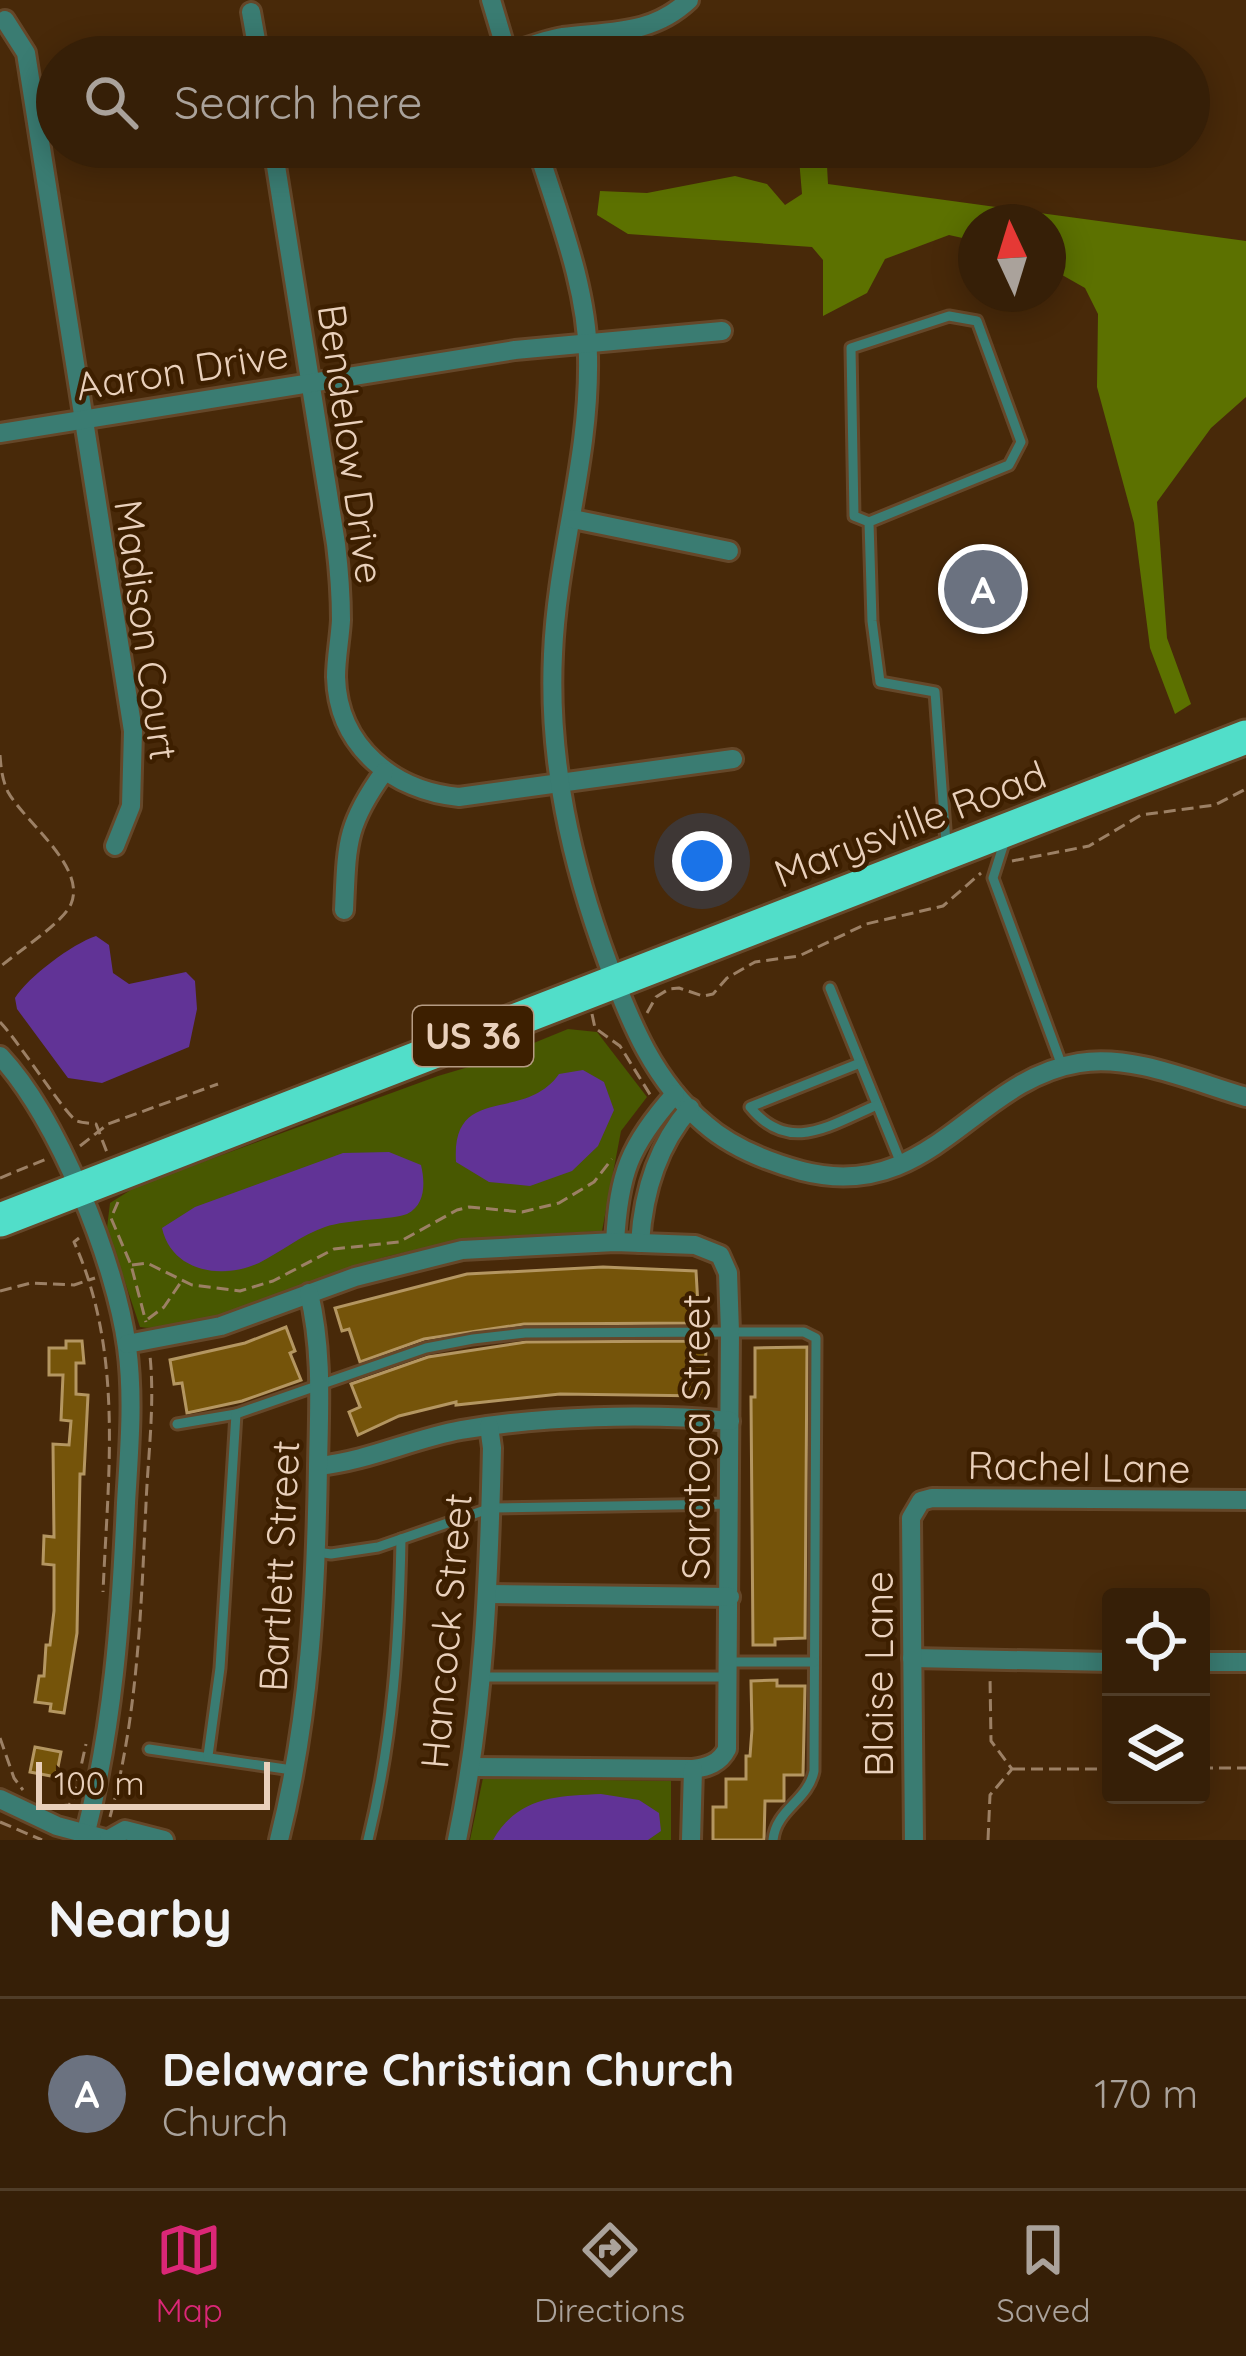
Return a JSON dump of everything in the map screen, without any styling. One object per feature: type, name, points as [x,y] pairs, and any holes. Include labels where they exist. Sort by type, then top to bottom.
[{"type":"highway","name":"Marysville Road","points":[[0,1220],[1246,737]]},
{"type":"street","points":[[491,0],[502,36]]},
{"type":"street","points":[[578,36],[658,24],[689,0]]},
{"type":"street","points":[[251,12],[255,36]]},
{"type":"street","name":"Madison Court","points":[[5,20],[26,53],[36,118]]},
{"type":"street","name":"Madison Court","points":[[44,168],[133,731],[131,806],[115,846]]},
{"type":"street","name":"Bendelow Drive","points":[[276,168],[340,584],[338,696],[352,735],[385,772]]},
{"type":"street","points":[[543,168],[573,262],[588,342],[588,412],[553,653],[554,740],[560,784],[581,886],[615,982],[646,1054],[675,1094],[705,1125],[770,1162],[807,1172],[855,1176],[902,1166],[1010,1093],[1062,1066],[1108,1060],[1246,1097]]},
{"type":"street","name":"Aaron Drive","points":[[0,433],[588,342],[722,331]]},
{"type":"street","points":[[573,519],[729,551]]},
{"type":"street","points":[[344,910],[347,840],[363,801],[385,772],[424,792],[460,797],[733,759]]},
{"type":"street","points":[[0,1056],[37,1102],[78,1189],[109,1273],[127,1344],[131,1400],[121,1632],[99,1838]]},
{"type":"street","points":[[615,1242],[626,1163],[644,1130],[675,1094]]},
{"type":"street","points":[[640,1243],[648,1186],[663,1150],[690,1108]]},
{"type":"street","name":"Saratoga Street","points":[[127,1344],[221,1326],[393,1265],[462,1250],[615,1242],[695,1245],[721,1255],[728,1273],[730,1331],[728,1749],[709,1767],[693,1769]]},
{"type":"street","name":"Bartlett Street","points":[[280,1840],[304,1729],[317,1552],[321,1382],[309,1293]]},
{"type":"street","points":[[318,1466],[356,1462],[438,1436],[489,1426],[547,1420],[730,1421]]},
{"type":"street","name":"Hancock Street","points":[[457,1840],[471,1767],[488,1594],[489,1426]]},
{"type":"street","name":"Rachel Lane","points":[[915,1508],[932,1498],[1246,1500]]},
{"type":"street","name":"Blaise Lane","points":[[914,1840],[911,1518],[915,1508]]},
{"type":"street","points":[[488,1594],[730,1597]]},
{"type":"street","points":[[912,1658],[1102,1662]]},
{"type":"street","points":[[1210,1662],[1246,1662]]},
{"type":"street","points":[[471,1767],[693,1769],[691,1840]]},
{"type":"street","points":[[0,1799],[43,1821],[99,1838],[125,1830],[164,1840]]},
{"type":"lane","points":[[949,316],[977,321],[1021,442],[1010,464],[869,522],[854,515],[851,348],[949,316]]},
{"type":"lane","points":[[869,522],[872,621],[880,682],[935,692],[947,854]]},
{"type":"lane","points":[[1010,830],[994,868],[1002,908],[1062,1066]]},
{"type":"lane","points":[[830,988],[902,1166]]},
{"type":"lane","points":[[860,1063],[750,1107],[763,1123],[790,1135],[825,1127],[878,1105]]},
{"type":"lane","points":[[177,1424],[236,1414],[426,1348],[473,1339],[524,1333],[730,1331],[804,1332],[816,1339],[812,1780],[777,1821],[773,1840]]},
{"type":"lane","points":[[208,1756],[220,1668],[236,1414]]},
{"type":"lane","points":[[317,1552],[378,1547],[491,1508],[730,1504]]},
{"type":"lane","points":[[368,1840],[383,1780],[398,1670],[401,1539]]},
{"type":"lane","points":[[481,1677],[730,1670],[814,1662]]},
{"type":"lane","points":[[149,1749],[296,1771]]},
{"type":"path","points":[[0,754],[10,796],[65,863],[73,902],[0,968]]},
{"type":"path","points":[[630,1022],[669,989],[703,997],[712,994],[727,978],[755,962],[799,956],[866,924],[944,905],[976,875],[1019,858],[1089,846],[1141,815],[1215,805],[1246,789]]},
{"type":"path","points":[[581,994],[595,1028],[620,1046],[652,1097],[645,1106]]},
{"type":"path","points":[[0,1022],[68,1114],[76,1121],[96,1124],[115,1174]]},
{"type":"path","points":[[0,1178],[62,1153],[108,1124],[218,1084]]},
{"type":"path","points":[[0,1291],[31,1283],[65,1286],[147,1263],[181,1280],[223,1292],[240,1291],[273,1281],[334,1249],[399,1242],[458,1210],[522,1212],[559,1203],[594,1182],[616,1150]]},
{"type":"path","points":[[74,1242],[101,1322],[109,1388],[102,1605]]},
{"type":"path","points":[[146,1321],[164,1307],[181,1280]]},
{"type":"path","points":[[992,1658],[988,1688],[991,1741],[1012,1769]]},
{"type":"path","points":[[51,1805],[72,1802],[87,1737]]},
{"type":"path","points":[[0,1738],[14,1778],[28,1795]]},
{"type":"path","points":[[988,1840],[990,1795],[1012,1769],[1102,1768]]},
{"type":"path","points":[[1210,1768],[1246,1768]]},
{"type":"path","points":[[0,1822],[42,1840]]},
{"type":"green space","points":[[800,168],[827,168],[828,184],[975,204],[958,204],[958,237],[949,235],[885,259],[867,293],[823,316],[823,260],[812,247],[628,234],[597,215],[600,191],[647,193],[735,176],[767,184],[785,205],[802,194]]},
{"type":"green space","points":[[1066,216],[1246,241],[1246,397],[1211,428],[1157,502],[1167,638],[1191,704],[1175,714],[1150,648],[1134,523],[1097,387],[1098,314],[1085,288],[1066,277]]},
{"type":"green space","points":[[568,1029],[597,1032],[647,1097],[621,1131],[602,1231],[495,1238],[415,1250],[195,1323],[140,1327],[107,1228],[110,1203],[137,1186]]},
{"type":"green space","points":[[483,1778],[671,1781],[671,1840],[470,1840]]},
{"type":"shaded area","points":[[96,936],[109,945],[113,973],[129,984],[186,972],[195,981],[197,1009],[189,1047],[102,1083],[68,1078],[17,1009],[15,998],[51,962]]},
{"type":"shaded area","points":[[583,1070],[604,1082],[614,1110],[598,1146],[572,1171],[530,1186],[489,1182],[456,1162],[458,1137],[477,1112],[527,1098],[559,1074]]},
{"type":"shaded area","points":[[389,1152],[421,1165],[421,1199],[407,1214],[325,1227],[259,1263],[230,1271],[187,1263],[168,1243],[162,1228],[195,1207],[343,1153]]},
{"type":"shaded area","points":[[601,1794],[639,1800],[659,1813],[661,1831],[648,1840],[493,1840],[526,1807],[553,1798]]},
{"type":"building","points":[[603,1267],[696,1271],[699,1323],[524,1324],[424,1339],[360,1362],[349,1329],[342,1331],[335,1308],[467,1274]]},
{"type":"building","points":[[286,1327],[301,1380],[242,1401],[187,1413],[182,1383],[174,1384],[170,1360],[245,1343]]},
{"type":"building","points":[[66,1341],[82,1341],[84,1363],[76,1363],[76,1394],[88,1395],[84,1474],[80,1474],[77,1633],[64,1713],[50,1711],[51,1704],[35,1702],[54,1611],[54,1565],[43,1564],[44,1536],[54,1537],[53,1444],[69,1445],[71,1421],[61,1420],[63,1375],[49,1375],[49,1348],[66,1348]]},
{"type":"building","points":[[706,1341],[705,1396],[560,1394],[456,1402],[399,1416],[358,1435],[349,1412],[360,1407],[351,1384],[428,1357],[526,1342]]},
{"type":"building","points":[[807,1347],[805,1638],[753,1645],[751,1397],[755,1397],[755,1348]]},
{"type":"building","points":[[777,1680],[777,1686],[805,1686],[803,1775],[784,1775],[784,1801],[765,1801],[764,1840],[713,1840],[713,1807],[726,1807],[726,1779],[746,1779],[751,1681]]},
{"type":"building","points":[[35,1747],[61,1752],[56,1777],[30,1772]]},
{"type":"place","name":"Delaware Christian Church","points":[[983,589]]}]
